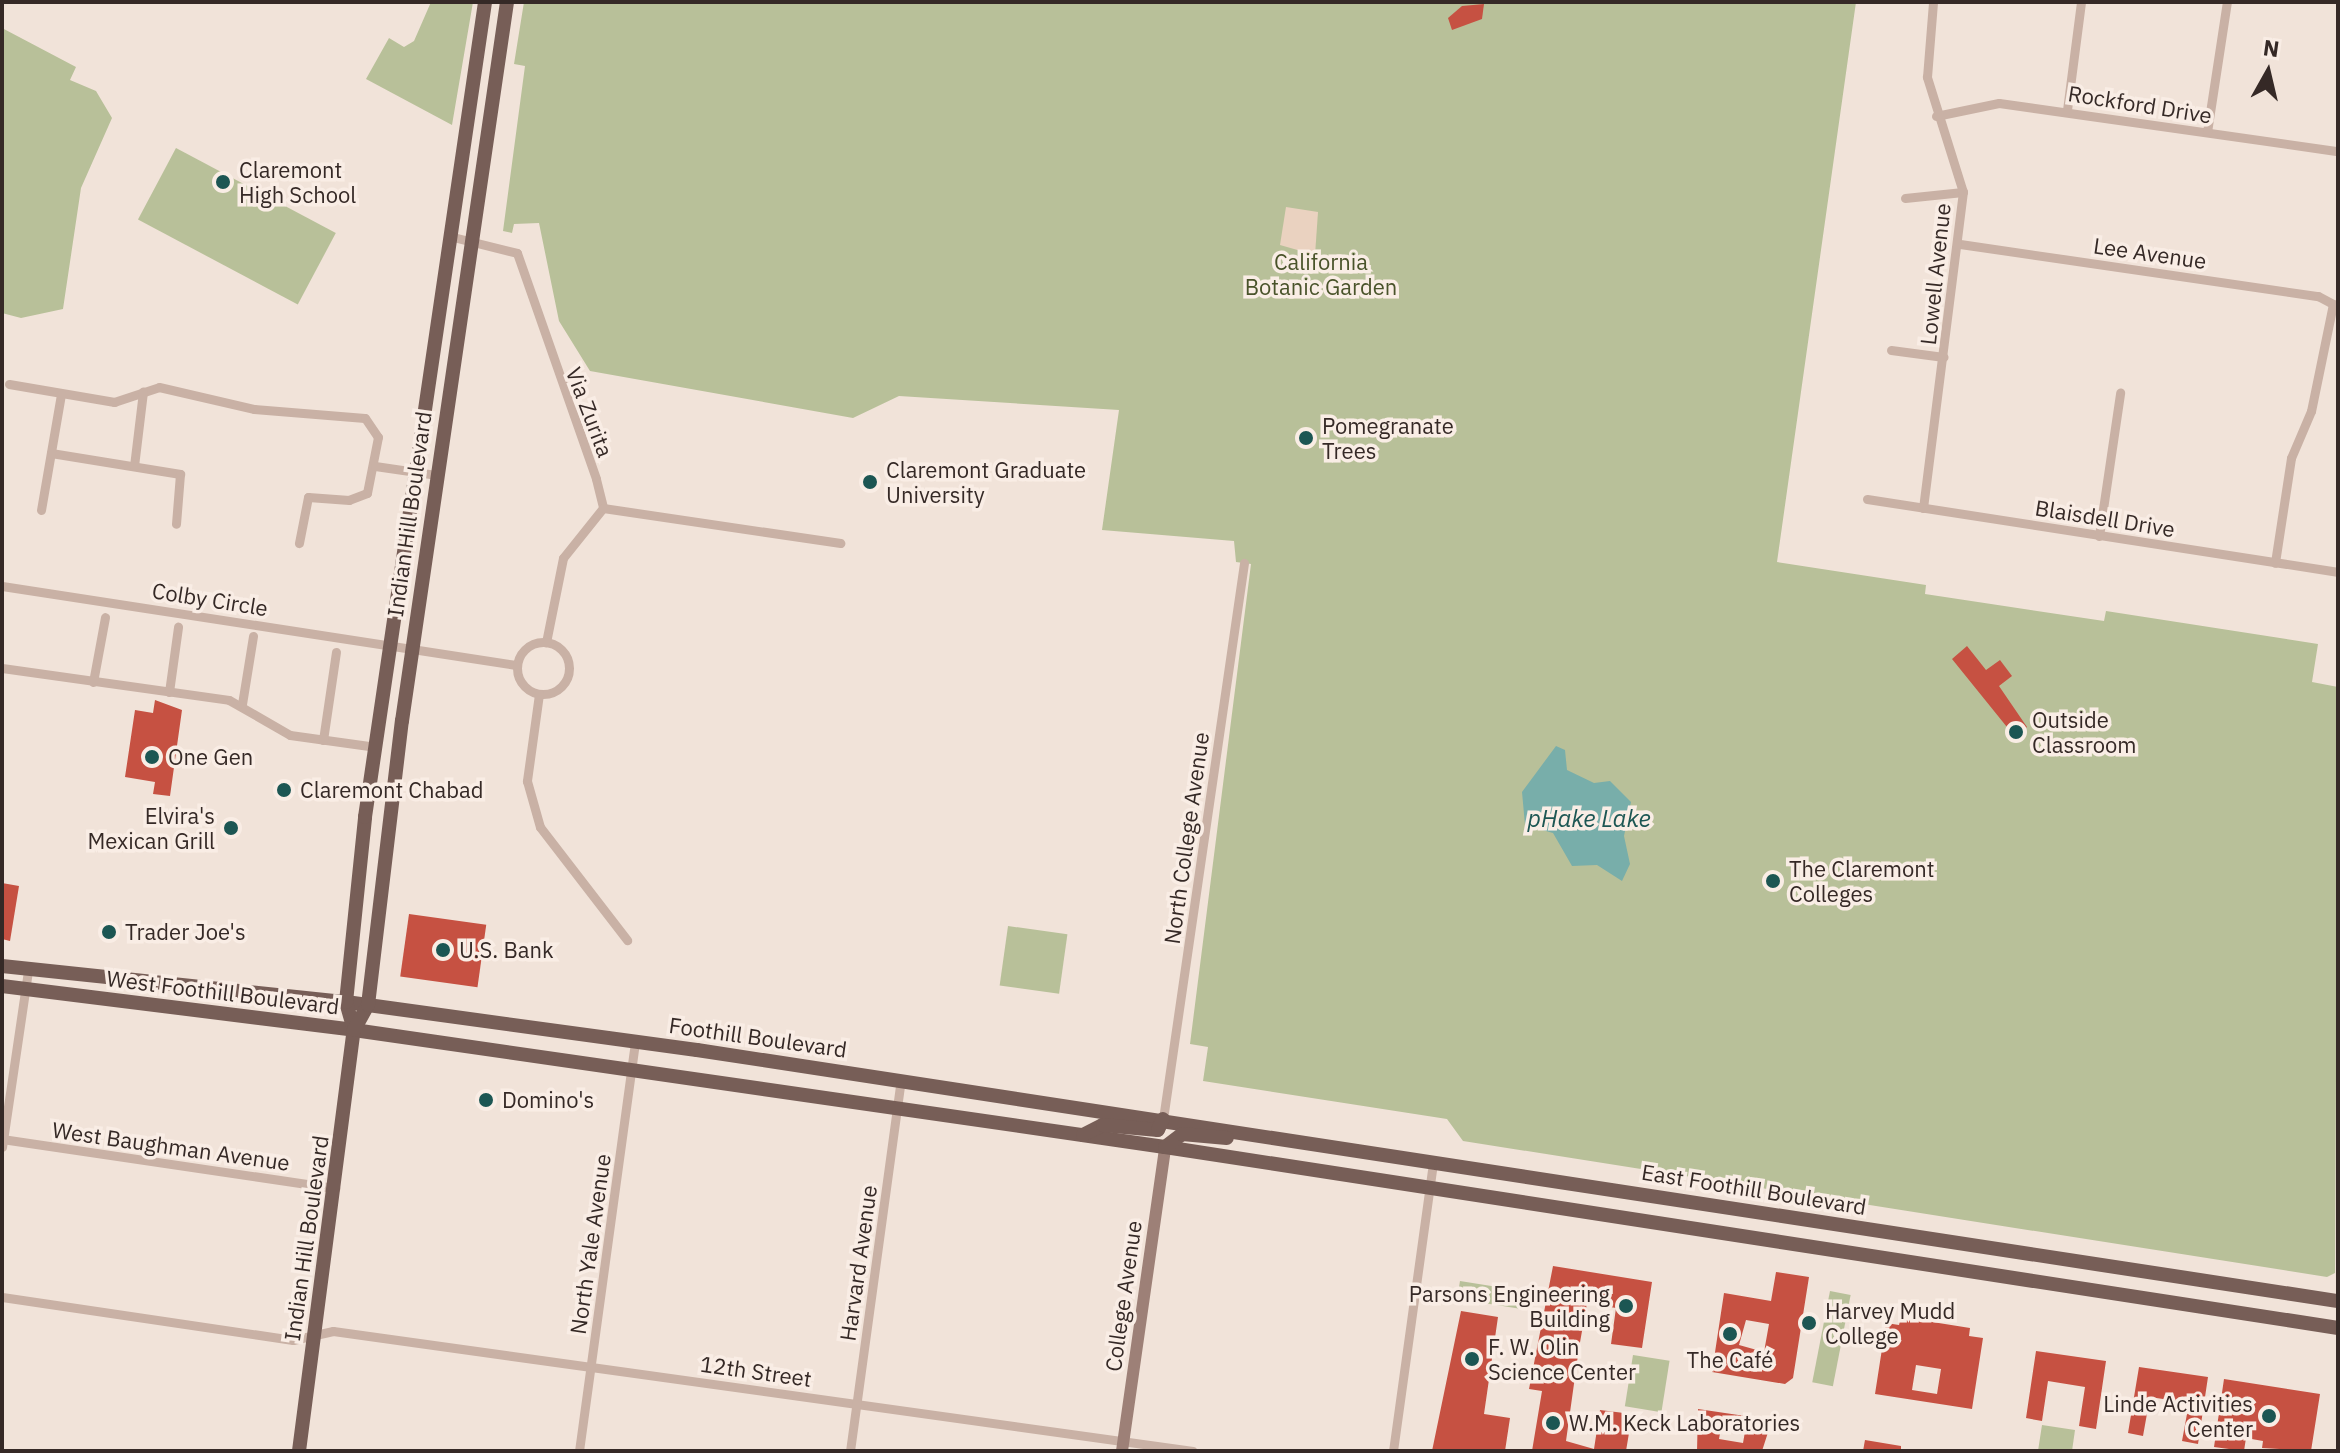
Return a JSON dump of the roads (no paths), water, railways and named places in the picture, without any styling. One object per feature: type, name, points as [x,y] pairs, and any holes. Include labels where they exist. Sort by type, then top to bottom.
[{"type":"main road","name":"Indian Hill Boulevard","points":[[354,1030],[346,1002],[376,747],[485,2]]},
{"type":"main road","name":"Indian Hill Boulevard","points":[[299,1451],[354,1030],[368,1005],[413,648],[469,244],[507,2]]},
{"type":"main road","points":[[2,966],[28,970]]},
{"type":"main road","name":"West Foothill Boulevard","points":[[28,970],[346,1002]]},
{"type":"main road","points":[[2,986],[24,989]]},
{"type":"main road","name":"West Foothill Boulevard","points":[[24,989],[354,1030]]},
{"type":"main road","name":"Foothill Boulevard","points":[[346,1002],[1163,1119]]},
{"type":"main road","points":[[354,1030],[1165,1147],[2338,1328]]},
{"type":"main road","name":"East Foothill Boulevard","points":[[1163,1119],[2338,1301]]},
{"type":"main road","points":[[1083,1135],[1103,1125],[1158,1130],[1163,1119]]},
{"type":"main road","points":[[1165,1147],[1182,1134],[1253,1133]]},
{"type":"street","name":"Lowell Avenue","points":[[1923,508],[1960,244],[1963,192],[1936,116],[1927,77],[1933,2]]},
{"type":"street","points":[[2067,110],[2081,2]]},
{"type":"street","points":[[2207,132],[2227,2]]},
{"type":"street","name":"Rockford Drive","points":[[1936,116],[1999,103],[2067,110],[2338,151]]},
{"type":"street","points":[[1905,198],[1963,192]]},
{"type":"street","name":"Via Zurita","points":[[449,236],[469,244],[517,253],[603,508]]},
{"type":"street","name":"Lee Avenue","points":[[1960,244],[2318,296],[2333,304],[2311,411],[2291,458],[2275,563]]},
{"type":"street","points":[[1891,350],[1944,357]]},
{"type":"street","points":[[9,384],[114,402],[143,392],[168,388],[254,409],[365,418],[378,437],[375,466],[359,498],[308,497],[299,543]]},
{"type":"street","points":[[134,466],[143,392]]},
{"type":"street","points":[[2099,536],[2120,393]]},
{"type":"street","points":[[41,510],[61,394]]},
{"type":"street","points":[[51,453],[180,474],[176,524]]},
{"type":"street","points":[[375,466],[437,475]]},
{"type":"street","name":"Blaisdell Drive","points":[[1867,499],[2338,572]]},
{"type":"street","points":[[546,642],[563,558],[603,508],[840,543]]},
{"type":"street","name":"North College Avenue","points":[[1163,1119],[1244,563]]},
{"type":"street","name":"Colby Circle","points":[[2,586],[516,665]]},
{"type":"street","points":[[93,682],[105,617]]},
{"type":"street","points":[[169,692],[178,627]]},
{"type":"street","points":[[242,704],[253,636]]},
{"type":"street","points":[[546,642],[564,652],[569,672],[559,689],[539,694],[521,684],[516,665],[526,647],[546,642]]},
{"type":"street","points":[[323,740],[336,652]]},
{"type":"street","points":[[2,668],[242,704],[271,728],[323,740],[376,747]]},
{"type":"street","points":[[539,694],[527,781],[540,827],[627,940]]},
{"type":"street","points":[[2,1147],[28,970]]},
{"type":"street","name":"North Yale Avenue","points":[[579,1451],[635,1042]]},
{"type":"street","name":"Harvard Avenue","points":[[850,1451],[901,1080]]},
{"type":"street","name":"West Baughman Avenue","points":[[2,1140],[335,1188]]},
{"type":"street","name":"College Avenue","points":[[1122,1446],[1165,1147]]},
{"type":"street","points":[[1393,1451],[1433,1162]]},
{"type":"street","name":"12th Street","points":[[2,1297],[293,1340],[333,1331],[856,1403],[1122,1446],[1193,1451]]},
{"type":"water","name":"pHake Lake","points":[[1556,746],[1565,750],[1567,770],[1594,783],[1610,781],[1631,802],[1624,836],[1630,864],[1622,881],[1597,865],[1572,866],[1553,833],[1525,825],[1522,792]]},
{"type":"place","name":"Claremont High School","points":[[223,182]]},
{"type":"place","name":"Pomegranate Trees","points":[[1306,438]]},
{"type":"place","name":"Claremont Graduate University","points":[[870,482]]},
{"type":"place","name":"Outside Classroom","points":[[2016,732]]},
{"type":"place","name":"One Gen","points":[[152,757]]},
{"type":"place","name":"Claremont Chabad","points":[[284,790]]},
{"type":"place","name":"Elvira's Mexican Grill","points":[[231,828]]},
{"type":"place","name":"The Claremont Colleges","points":[[1773,881]]},
{"type":"place","name":"Trader Joe's","points":[[109,932]]},
{"type":"place","name":"U.S. Bank","points":[[443,950]]},
{"type":"place","name":"Domino's","points":[[486,1100]]},
{"type":"place","name":"Parsons Engineering Building","points":[[1626,1306]]},
{"type":"place","name":"Harvey Mudd College","points":[[1809,1323]]},
{"type":"place","name":"The Café","points":[[1730,1334]]},
{"type":"place","name":"F. W. Olin Science Center","points":[[1472,1359]]},
{"type":"place","name":"Linde Activities Center","points":[[2269,1416]]},
{"type":"place","name":"W.M. Keck Laboratories","points":[[1553,1423]]},
{"type":"park label","name":"California Botanic Garden","points":[[1321,274]]}]
